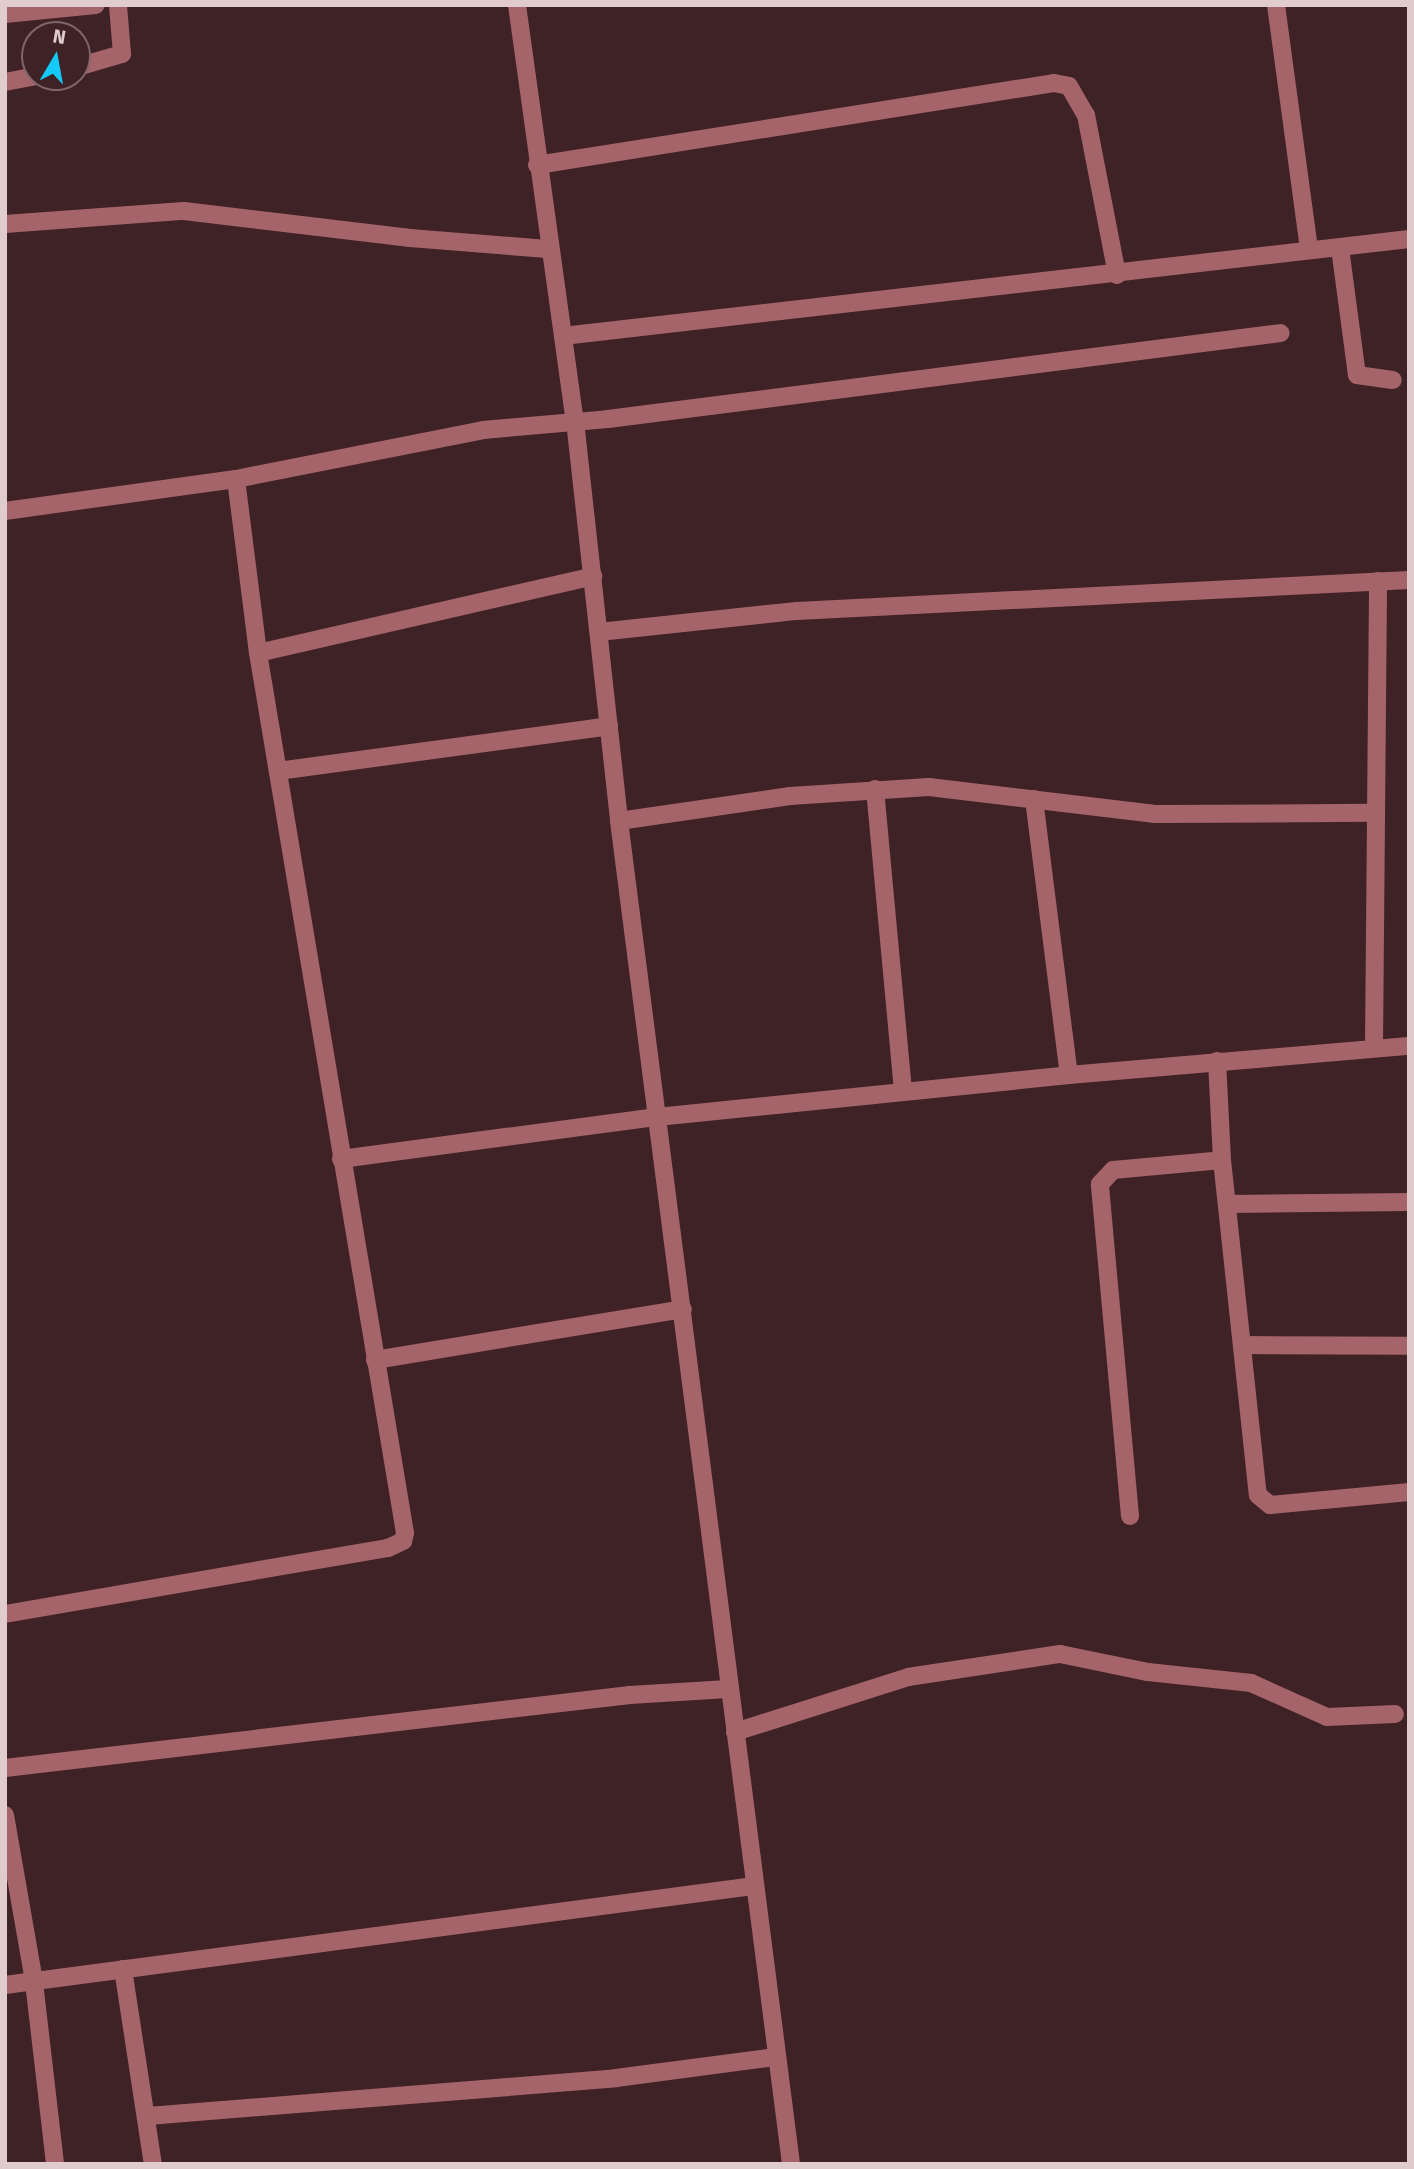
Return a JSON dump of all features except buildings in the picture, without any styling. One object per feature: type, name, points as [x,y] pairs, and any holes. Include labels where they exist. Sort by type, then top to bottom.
[{"type":"street","points":[[5,14],[96,5]]},
{"type":"street","points":[[91,63],[122,54],[118,5]]},
{"type":"street","points":[[517,5],[548,249],[575,421],[618,821],[683,1309],[728,1689],[791,2164]]},
{"type":"street","points":[[1276,5],[1309,250]]},
{"type":"street","points":[[537,165],[1054,83],[1069,86],[1086,115],[1117,275]]},
{"type":"street","points":[[5,224],[184,211],[410,238],[548,249]]},
{"type":"street","points":[[563,336],[1117,275],[1409,239]]},
{"type":"street","points":[[1340,248],[1357,375],[1393,380]]},
{"type":"street","points":[[5,511],[236,479],[483,430],[575,421],[1281,332]]},
{"type":"street","points":[[5,1614],[397,1546],[405,1533],[258,653],[236,479]]},
{"type":"street","points":[[258,653],[593,576]]},
{"type":"street","points":[[599,632],[797,611],[1409,580]]},
{"type":"street","points":[[1374,1047],[1378,581]]},
{"type":"street","points":[[278,771],[609,726]]},
{"type":"street","points":[[618,821],[790,796],[929,787],[1154,814],[1375,813]]},
{"type":"street","points":[[876,789],[903,1092]]},
{"type":"street","points":[[1034,799],[1069,1075]]},
{"type":"street","points":[[341,1159],[657,1117],[1217,1061],[1409,1046]]},
{"type":"street","points":[[1217,1061],[1222,1160],[1262,1502],[1270,1505],[1409,1492]]},
{"type":"street","points":[[1130,1516],[1100,1184],[1113,1170],[1222,1160]]},
{"type":"street","points":[[1227,1204],[1409,1202]]},
{"type":"street","points":[[375,1360],[683,1309]]},
{"type":"street","points":[[1242,1345],[1409,1346]]},
{"type":"street","points":[[734,1732],[908,1677],[1060,1654],[1148,1672],[1251,1683],[1327,1717],[1395,1714]]},
{"type":"street","points":[[5,1768],[631,1695],[728,1689]]},
{"type":"street","points":[[5,1816],[34,1982],[55,2164]]},
{"type":"street","points":[[5,1985],[754,1886]]},
{"type":"street","points":[[123,1969],[148,2116],[153,2164]]},
{"type":"street","points":[[148,2116],[616,2078],[776,2057]]}]
